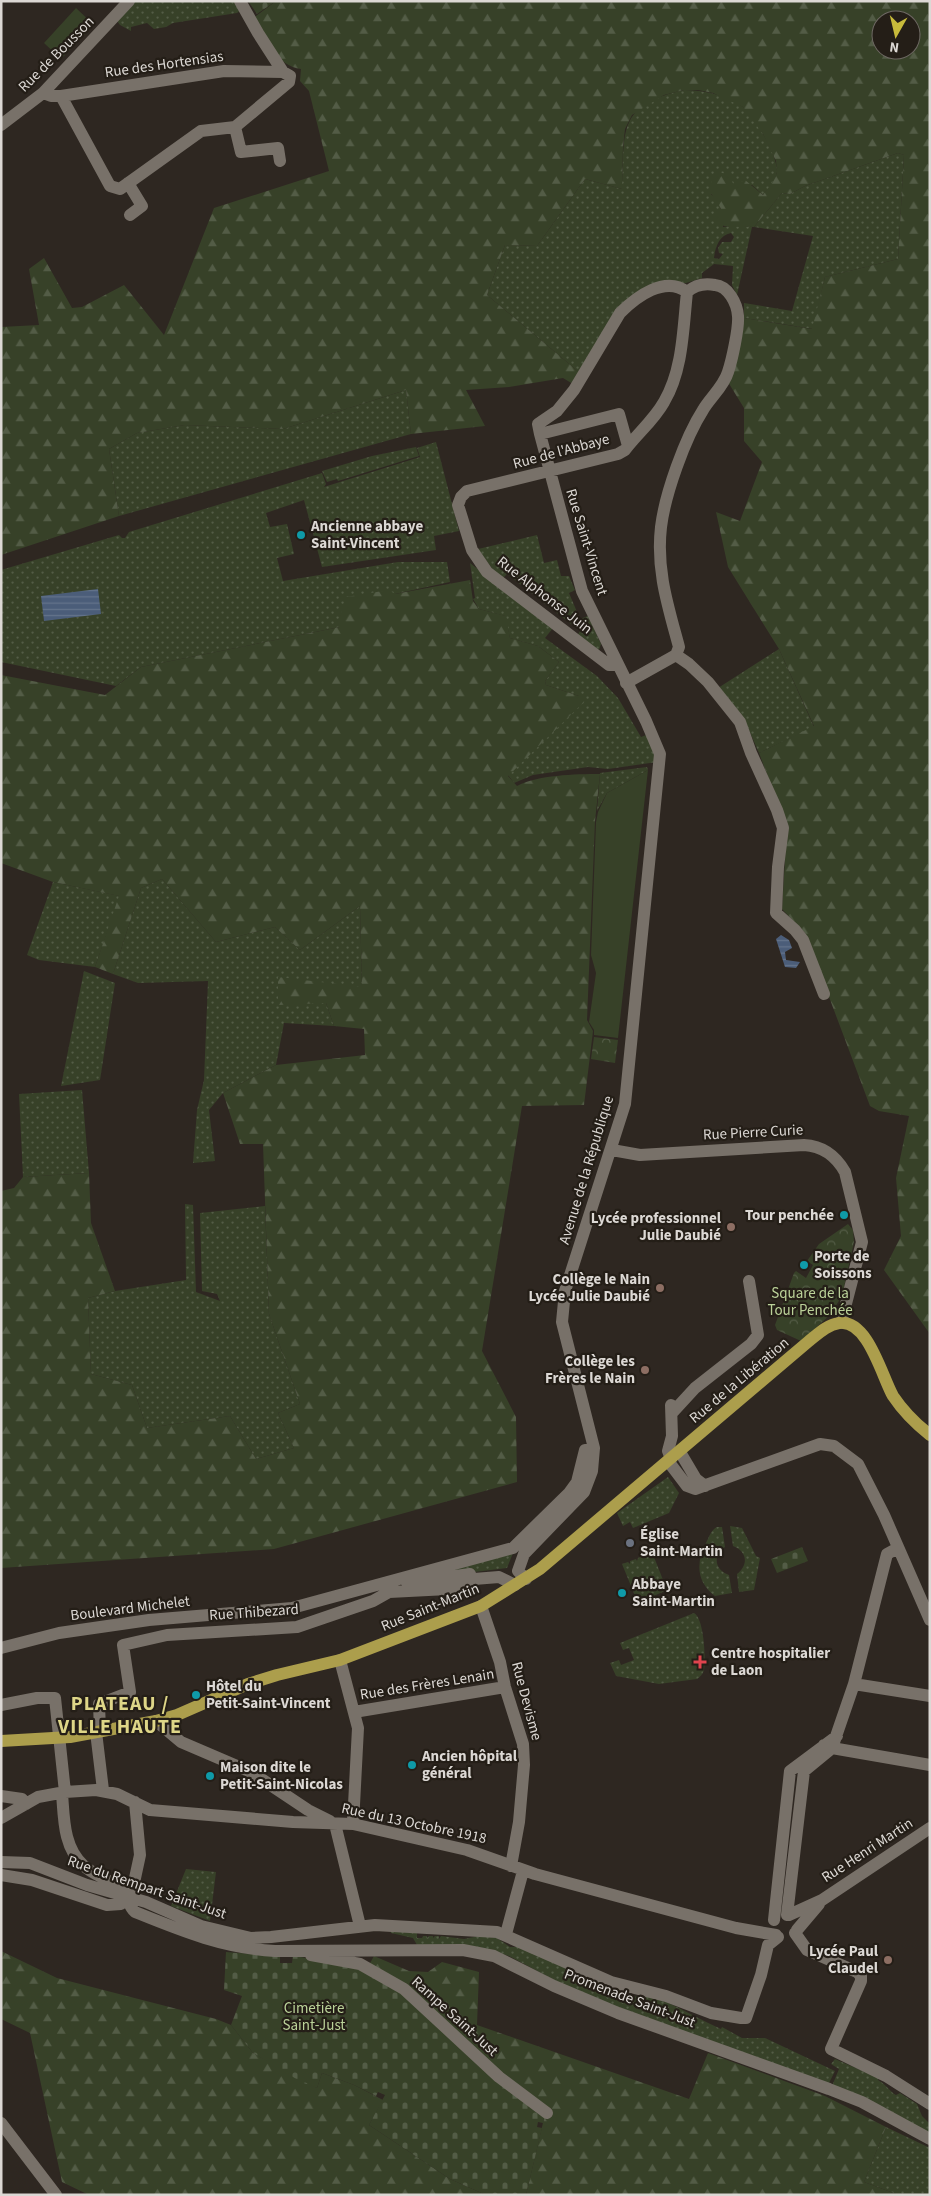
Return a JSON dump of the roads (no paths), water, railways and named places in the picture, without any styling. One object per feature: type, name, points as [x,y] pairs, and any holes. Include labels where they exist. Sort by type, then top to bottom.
[{"type":"main road","points":[[841,1323],[854,1328],[866,1338],[893,1395],[912,1421],[930,1435]]},
{"type":"main road","name":"Rue de la Libération","points":[[676,1455],[809,1341],[828,1327],[841,1323]]},
{"type":"main road","name":"Rue Saint-Martin","points":[[1,1741],[60,1738],[156,1721],[178,1715],[248,1684],[340,1660],[481,1606],[520,1578],[676,1455]]},
{"type":"street","name":"Rue de Bousson","points":[[1,125],[42,92],[129,1]]},
{"type":"street","points":[[61,96],[110,186],[120,189],[201,131],[235,127],[289,82],[287,74],[258,33],[240,1]]},
{"type":"street","name":"Rue des Hortensias","points":[[42,92],[51,96],[61,96],[224,71],[287,74]]},
{"type":"street","points":[[235,127],[241,152],[278,148],[280,161]]},
{"type":"street","points":[[128,183],[142,206],[130,215]]},
{"type":"street","points":[[539,429],[574,390],[620,313],[637,297],[643,293],[666,287],[676,287],[687,292],[691,288],[704,284],[718,285],[728,292],[738,316],[728,374],[702,410],[676,469],[661,526],[661,577],[678,647],[676,654],[626,683]]},
{"type":"street","name":"Rue de l'Abbaye","points":[[458,505],[461,497],[467,492],[618,454],[628,446],[664,404],[674,384],[680,355],[687,292]]},
{"type":"street","points":[[539,429],[620,414],[628,446]]},
{"type":"street","name":"Rue Saint-Vincent","points":[[539,429],[582,590],[626,683]]},
{"type":"street","name":"Rue Alphonse Juin","points":[[458,505],[472,550],[487,572],[610,665],[618,665]]},
{"type":"street","points":[[676,654],[708,682],[740,722],[783,828],[778,867],[776,913],[796,930],[803,940],[824,994]]},
{"type":"street","name":"Avenue de la République","points":[[520,1578],[524,1554],[584,1492],[592,1471],[594,1448],[562,1322],[565,1291],[612,1150],[625,1104],[660,754],[646,721],[626,683]]},
{"type":"street","name":"Rue Pierre Curie","points":[[612,1150],[640,1155],[814,1146],[830,1153],[841,1164],[845,1172],[862,1242],[841,1323]]},
{"type":"street","points":[[749,1281],[758,1335],[751,1344],[695,1388],[676,1396],[671,1406],[672,1436],[676,1455],[696,1479],[705,1486],[820,1444],[834,1446],[858,1464],[884,1515],[930,1620]]},
{"type":"street","name":"Boulevard Michelet","points":[[1,1648],[59,1633],[149,1620],[284,1609],[513,1548],[569,1493],[577,1482],[585,1450],[594,1448]]},
{"type":"street","points":[[788,1915],[804,1771],[837,1736],[854,1684],[887,1554],[898,1548]]},
{"type":"street","name":"Boulevard Michelet","points":[[391,1580],[421,1581],[472,1574],[520,1578]]},
{"type":"street","name":"Rue Thibezard","points":[[98,1731],[99,1704],[130,1692],[123,1645],[167,1635],[297,1627],[366,1604],[389,1592],[448,1589],[474,1579],[520,1578]]},
{"type":"street","points":[[914,1586],[930,1590]]},
{"type":"street","name":"Rue Devisme","points":[[481,1606],[500,1662],[505,1687],[523,1744],[524,1765],[517,1868],[506,1934]]},
{"type":"street","points":[[340,1660],[358,1728],[353,1824]]},
{"type":"street","points":[[854,1684],[930,1696]]},
{"type":"street","name":"Rue des Frères Lenain","points":[[354,1712],[505,1687]]},
{"type":"street","points":[[1,1705],[37,1698],[55,1698],[64,1792],[63,1823],[70,1846],[82,1865],[128,1894]]},
{"type":"street","name":"Rue du 13 Octobre 1918","points":[[156,1721],[177,1739],[252,1772],[308,1810],[335,1824],[353,1824],[467,1850],[517,1868],[744,1931],[777,1936]]},
{"type":"street","points":[[98,1731],[103,1790]]},
{"type":"street","points":[[796,1931],[786,1939],[777,1936],[772,1929],[790,1771],[827,1746],[930,1765]]},
{"type":"street","points":[[1,1818],[38,1797],[64,1792],[103,1790],[150,1810],[335,1824],[360,1926]]},
{"type":"street","points":[[1,1796],[22,1799],[26,1804]]},
{"type":"street","points":[[1,1875],[32,1880],[107,1905],[121,1904],[128,1894],[140,1855],[134,1802]]},
{"type":"street","name":"Rue Henri Martin","points":[[788,1915],[822,1900],[930,1828]]},
{"type":"street","points":[[782,1840],[795,1842]]},
{"type":"street","name":"Rue du Rempart Saint-Just","points":[[1,1862],[30,1863],[87,1885],[128,1894],[201,1926],[252,1938],[360,1926],[389,1925],[506,1934],[611,1982],[666,1996],[711,2013],[746,2018],[761,1975],[768,1945],[777,1936]]},
{"type":"street","name":"Promenade Saint-Just","points":[[128,1894],[130,1908],[134,1912],[217,1943],[258,1950],[454,1950],[494,1956],[554,1986],[618,2013],[862,2102],[930,2139]]},
{"type":"street","name":"Rue Henri Martin","points":[[796,1931],[822,1900]]},
{"type":"street","points":[[744,1931],[774,1921],[780,1915],[788,1915],[795,1919],[796,1931],[807,1950],[857,1972],[861,1981],[831,2050],[886,2076],[930,2104]]},
{"type":"street","name":"Rampe Saint-Just","points":[[306,1950],[312,1956],[360,1964],[404,1989],[499,2077],[547,2113]]},
{"type":"street","points":[[1,2123],[56,2195]]},
{"type":"water","points":[[98,589],[101,614],[44,621],[41,596]]},
{"type":"water","points":[[781,935],[789,940],[792,948],[785,952],[786,960],[800,962],[796,968],[785,967],[776,939]]},
{"type":"place","name":"Ancienne abbaye Saint-Vincent","points":[[301,535]]},
{"type":"place","name":"Tour penchée","points":[[844,1215]]},
{"type":"place","name":"Lycée professionnel Julie Daubié","points":[[731,1227]]},
{"type":"place","name":"Porte de Soissons","points":[[804,1265]]},
{"type":"place","name":"Collège le Nain Lycée Julie Daubié","points":[[660,1288]]},
{"type":"place","name":"Collège les Frères le Nain","points":[[645,1370]]},
{"type":"place","name":"Église Saint-Martin","points":[[630,1543]]},
{"type":"place","name":"Abbaye Saint-Martin","points":[[622,1593]]},
{"type":"place","name":"Centre hospitalier de Laon","points":[[700,1662]]},
{"type":"place","name":"Hôtel du Petit-Saint-Vincent","points":[[196,1695]]},
{"type":"place","name":"Ancien hôpital général","points":[[412,1765]]},
{"type":"place","name":"Maison dite le Petit-Saint-Nicolas","points":[[210,1776]]},
{"type":"place","name":"Lycée Paul Claudel","points":[[888,1960]]},
{"type":"district","name":"PLATEAU / VILLE HAUTE","points":[[120,1714]]},
{"type":"park label","name":"Square de la Tour Penchée","points":[[810,1302]]},
{"type":"park label","name":"Cimetière Saint-Just","points":[[314,2016]]}]
